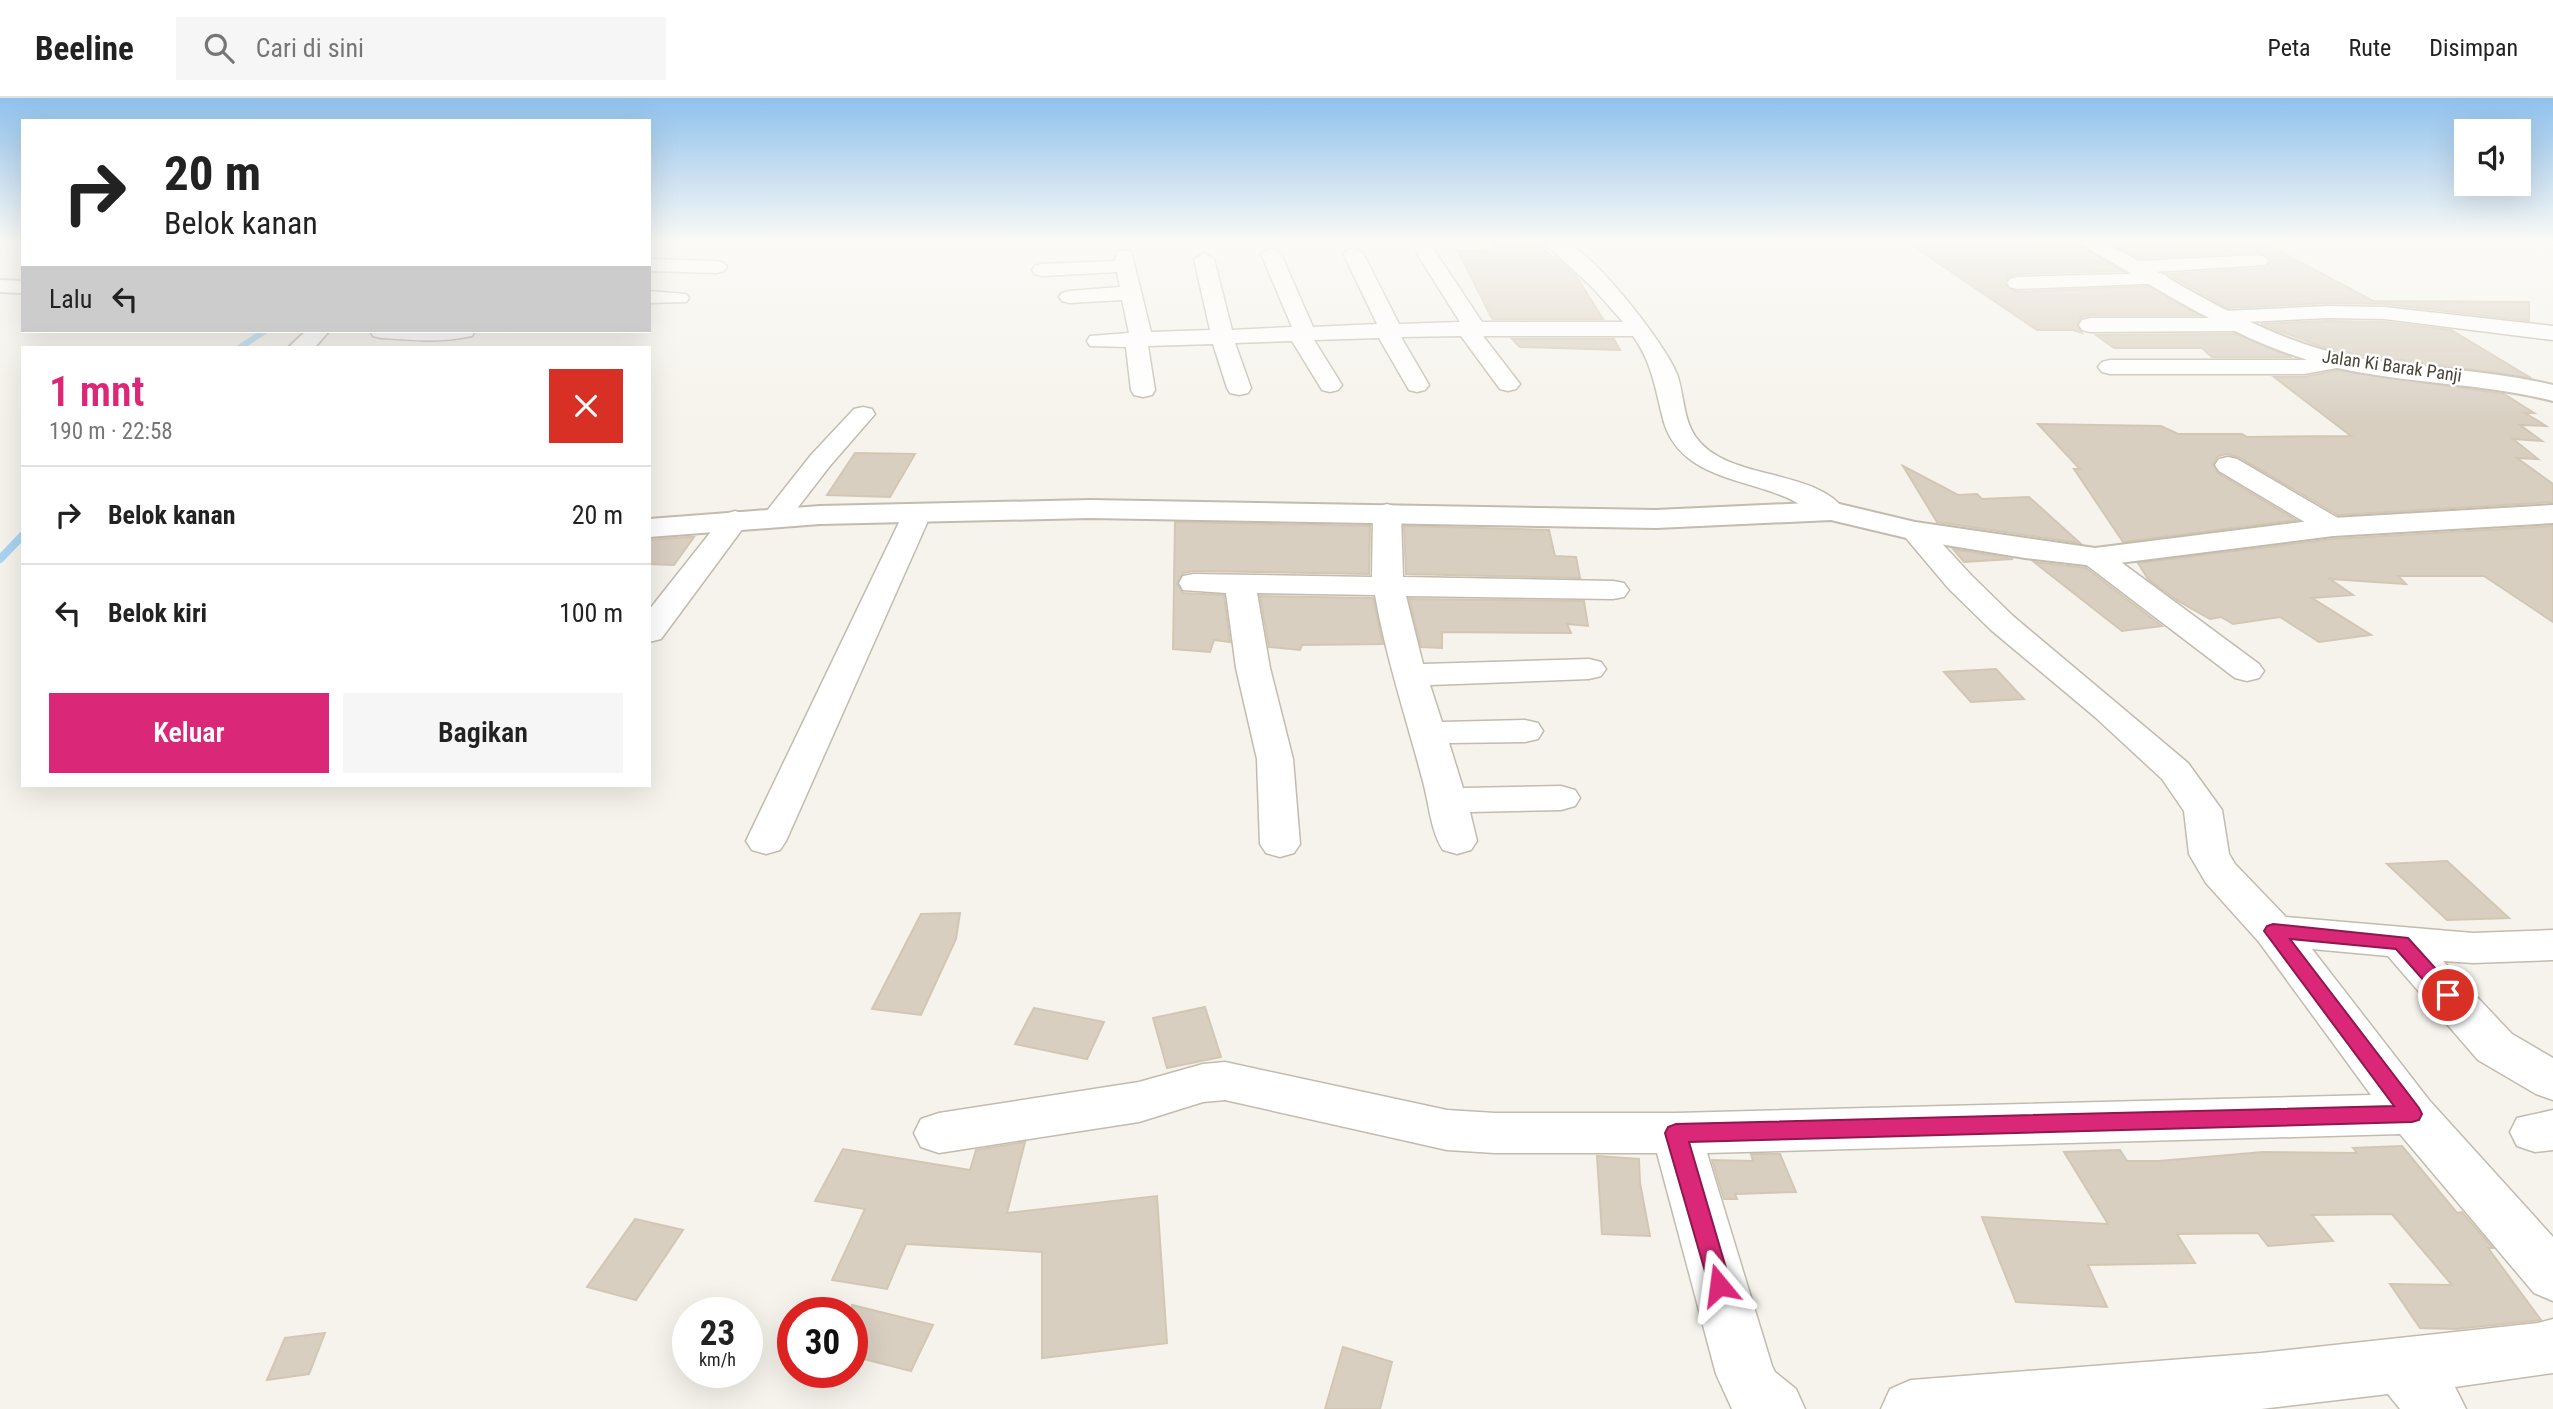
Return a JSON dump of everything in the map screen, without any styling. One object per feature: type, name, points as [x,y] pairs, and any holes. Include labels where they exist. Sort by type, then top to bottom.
[{"type":"street","points":[[1132,302],[1143,390]]},
{"type":"street","points":[[1214,302],[1239,388]]},
{"type":"street","points":[[1290,302],[1302,334],[1330,385]]},
{"type":"street","points":[[1375,302],[1417,385]]},
{"type":"street","points":[[1456,302],[1508,384]]},
{"type":"street","points":[[1615,302],[1637,329],[1664,371],[1673,418],[1690,448],[1709,462],[1795,491],[1831,511],[1915,531],[2051,553],[2095,557],[2333,527],[2553,514]]},
{"type":"street","name":"Jalan Ki Barak Panji","points":[[2199,302],[2230,320],[2287,346],[2340,361],[2513,383],[2553,393]]},
{"type":"street","points":[[2090,325],[2230,320],[2327,312],[2374,312],[2553,333]]},
{"type":"street","points":[[1098,341],[1471,328],[1637,329]]},
{"type":"street","points":[[406,333],[448,333]]},
{"type":"street","points":[[2169,349],[2287,346]]},
{"type":"street","points":[[2110,367],[2285,367],[2340,361]]},
{"type":"street","points":[[776,517],[820,461],[863,414]]},
{"type":"street","points":[[2228,466],[2333,527]]},
{"type":"street","points":[[651,528],[776,517],[1136,509],[1656,519],[1831,511]]},
{"type":"street","points":[[1387,513],[1388,585],[1409,675],[1448,800],[1457,841]]},
{"type":"street","points":[[766,841],[917,514]]},
{"type":"street","points":[[651,629],[735,520]]},
{"type":"street","points":[[1915,531],[1959,582],[2002,623],[2124,724],[2175,771],[2203,810],[2209,854],[2220,873],[2273,931],[2412,1114],[2553,1276]]},
{"type":"street","points":[[2095,557],[2247,671]]},
{"type":"street","points":[[1194,583],[1613,590]]},
{"type":"street","points":[[1240,584],[1253,668],[1275,759],[1280,844]]},
{"type":"street","points":[[1409,675],[1589,669]]},
{"type":"street","points":[[1427,733],[1525,731]]},
{"type":"street","points":[[1448,800],[1561,798]]},
{"type":"street","points":[[2273,931],[2473,948],[2553,945]]},
{"type":"street","points":[[2401,943],[2495,1047],[2553,1082]]},
{"type":"street","points":[[939,1133],[1139,1102],[1203,1083],[1225,1081],[1447,1130],[1541,1134],[2412,1114]]},
{"type":"street","points":[[1676,1133],[1745,1374],[1754,1392],[1774,1409]]},
{"type":"street","points":[[1911,1409],[2261,1381],[2420,1388],[2553,1346]]},
{"type":"building","points":[[1484,302],[1592,302],[1603,319],[1493,319]]},
{"type":"building","points":[[1996,302],[2176,302],[2199,315],[2090,315],[2081,317],[2077,324],[2082,333],[2073,330],[2037,330]]},
{"type":"building","points":[[2218,302],[2529,302],[2529,321],[2384,304],[2327,303],[2228,308]]},
{"type":"building","points":[[2384,322],[2451,330],[2531,378],[2354,354],[2320,346],[2261,324]]},
{"type":"building","points":[[2235,334],[2292,357],[2212,357],[2202,348],[2114,348],[2096,335]]},
{"type":"building","points":[[1512,339],[1614,339],[1620,350],[1520,347]]},
{"type":"building","points":[[2338,370],[2504,394],[2534,413],[2525,413],[2546,426],[2520,425],[2542,441],[2513,439],[2538,459],[2517,458],[2553,484],[2553,502],[2338,515],[2238,457],[2227,454],[2218,456],[2213,464],[2218,473],[2296,520],[2123,542],[2074,469],[2080,469],[2038,424],[2161,426],[2178,434],[2242,434],[2247,437],[2351,436],[2274,377],[2304,377]]},
{"type":"building","points":[[855,453],[915,454],[890,497],[827,495]]},
{"type":"building","points":[[1903,466],[1958,495],[1977,494],[1982,499],[2029,497],[2080,543],[1937,522]]},
{"type":"building","points":[[1175,522],[1370,526],[1369,574],[1183,573],[1177,584],[1183,593],[1224,595],[1230,642],[1214,640],[1210,652],[1173,649]]},
{"type":"building","points":[[1404,526],[1549,530],[1555,556],[1576,557],[1580,578],[1406,574]]},
{"type":"building","points":[[2553,526],[2553,622],[2484,576],[2398,576],[2406,584],[2330,579],[2353,595],[2312,598],[2371,635],[2319,642],[2280,617],[2233,624],[2221,617],[2210,619],[2178,601],[2148,579],[2138,563],[2333,539]]},
{"type":"building","points":[[694,537],[674,565],[651,564],[651,540]]},
{"type":"building","points":[[1953,549],[2013,559],[1964,562]]},
{"type":"building","points":[[2034,562],[2086,568],[2162,626],[2122,631]]},
{"type":"building","points":[[1260,596],[1373,598],[1383,644],[1302,645],[1300,650],[1269,647]]},
{"type":"building","points":[[1409,599],[1584,601],[1588,626],[1567,624],[1571,633],[1442,632],[1442,648],[1421,647]]},
{"type":"building","points":[[1996,669],[2024,699],[1971,702],[1944,672]]},
{"type":"building","points":[[2447,861],[2509,918],[2447,920],[2387,864]]},
{"type":"building","points":[[960,913],[956,939],[921,1015],[872,1009],[921,914]]},
{"type":"building","points":[[1205,1007],[1221,1057],[1167,1068],[1153,1018]]},
{"type":"building","points":[[1034,1008],[1104,1022],[1087,1059],[1015,1044]]},
{"type":"building","points":[[1025,1142],[1007,1213],[1157,1196],[1167,1343],[1042,1358],[1042,1252],[906,1244],[887,1289],[832,1280],[865,1209],[815,1201],[843,1149],[970,1170],[976,1150]]},
{"type":"building","points":[[2402,1146],[2457,1213],[2462,1212],[2493,1248],[2488,1248],[2541,1320],[2456,1329],[2420,1328],[2390,1284],[2452,1285],[2392,1214],[2312,1215],[2333,1241],[2268,1246],[2258,1233],[2177,1234],[2195,1263],[2088,1265],[2107,1307],[2016,1302],[1982,1217],[2108,1224],[2064,1152],[2120,1150],[2127,1161],[2159,1161],[2263,1152],[2357,1153],[2353,1148]]},
{"type":"building","points":[[1751,1154],[1780,1154],[1796,1192],[1735,1194],[1737,1199],[1724,1199],[1712,1160],[1753,1161]]},
{"type":"building","points":[[1597,1156],[1639,1159],[1640,1183],[1650,1236],[1602,1234]]},
{"type":"building","points":[[635,1219],[683,1230],[636,1300],[587,1287]]},
{"type":"building","points":[[868,1309],[933,1325],[911,1371],[868,1360]]},
{"type":"building","points":[[325,1333],[309,1374],[267,1380],[285,1338]]},
{"type":"building","points":[[1343,1347],[1392,1362],[1380,1409],[1325,1409]]},
{"type":"waterway","points":[[242,346],[262,333]]},
{"type":"waterway","points":[[0,559],[21,537]]},
{"type":"route","points":[[1719,1285],[1676,1133],[2412,1114],[2273,931],[2401,943],[2448,995]]}]
